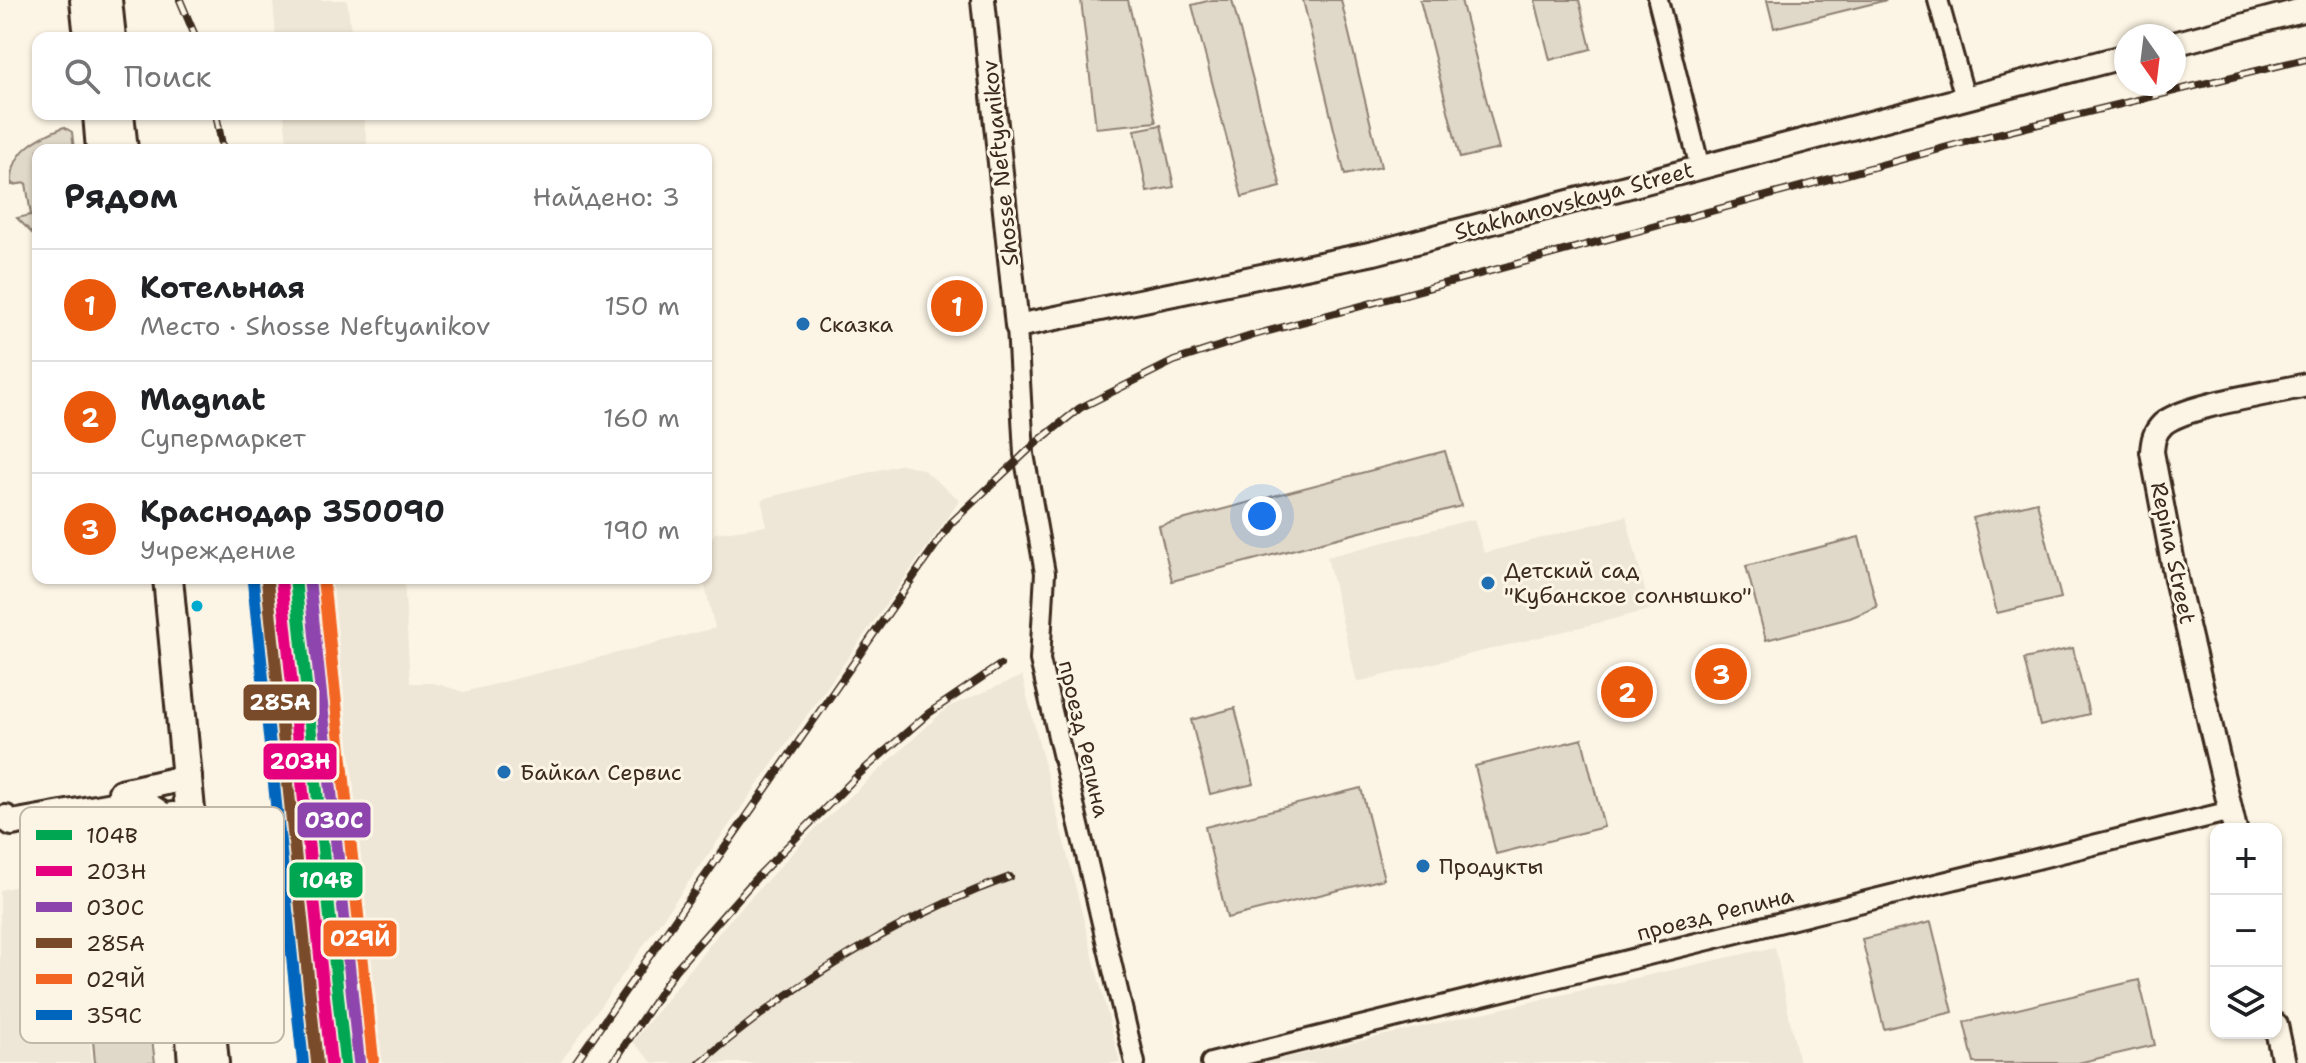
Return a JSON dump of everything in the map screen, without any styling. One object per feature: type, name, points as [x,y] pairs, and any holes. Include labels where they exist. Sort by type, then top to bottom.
[{"type":"main road","points":[[85,0],[88,32]]},
{"type":"main road","points":[[107,0],[110,32]]},
{"type":"main road","points":[[98,120],[100,144]]},
{"type":"main road","points":[[120,120],[122,144]]},
{"type":"main road","points":[[149,584],[183,807]]},
{"type":"main road","points":[[168,584],[179,807]]},
{"type":"main road","points":[[56,807],[180,779]]},
{"type":"main road","points":[[101,807],[140,800],[150,807]]},
{"type":"main road","points":[[191,1043],[193,1063]]},
{"type":"main road","points":[[212,1043],[214,1063]]},
{"type":"street","name":"Shosse Neftyanikov","points":[[983,0],[1017,326]]},
{"type":"street","points":[[1658,0],[1700,168]]},
{"type":"street","points":[[1938,0],[1965,98]]},
{"type":"street","points":[[2186,41],[2306,9]]},
{"type":"street","name":"Stakhanovskaya Street","points":[[1017,326],[1374,253],[2114,59]]},
{"type":"street","name":"проезд Репина","points":[[1017,326],[1024,454],[1045,573],[1040,660],[1135,1063]]},
{"type":"street","name":"Repina Street","points":[[2233,820],[2176,579],[2152,452],[2153,437],[2162,425],[2184,413],[2306,385]]},
{"type":"street","name":"проезд Репина","points":[[1211,1063],[2233,820]]},
{"type":"street","points":[[2279,1039],[2284,1063]]},
{"type":"shaded area","points":[[273,0],[347,0],[351,32],[276,32]]},
{"type":"shaded area","points":[[1081,0],[1128,0],[1156,122],[1096,128]]},
{"type":"shaded area","points":[[1211,0],[1232,0],[1281,187],[1242,197],[1192,5]]},
{"type":"shaded area","points":[[1303,0],[1341,0],[1381,167],[1345,175]]},
{"type":"shaded area","points":[[1420,0],[1461,0],[1499,149],[1460,158]]},
{"type":"shaded area","points":[[1535,0],[1579,0],[1591,49],[1550,60]]},
{"type":"shaded area","points":[[1767,0],[1887,0],[1774,28]]},
{"type":"shaded area","points":[[285,120],[364,120],[367,144],[287,144]]},
{"type":"shaded area","points":[[1161,125],[1174,187],[1147,192],[1135,130]]},
{"type":"shaded area","points":[[64,127],[72,132],[73,144],[32,144],[32,233],[17,218],[31,215],[26,183],[12,185],[13,173],[20,155],[27,147],[44,136]]},
{"type":"shaded area","points":[[1445,451],[1461,506],[1172,581],[1159,526]]},
{"type":"shaded area","points":[[902,464],[922,469],[960,500],[560,1063],[381,1063],[332,584],[404,584],[410,683],[434,683],[464,692],[715,628],[704,584],[712,584],[712,538],[715,533],[766,526],[762,499]]},
{"type":"shaded area","points":[[2037,502],[2061,598],[1997,613],[1973,518]]},
{"type":"shaded area","name":"Детский сад \"Кубанское солнышко\"","points":[[1626,516],[1650,610],[1357,682],[1327,557],[1474,519],[1484,553]]},
{"type":"shaded area","points":[[1859,537],[1877,607],[1850,618],[1766,640],[1746,566]]},
{"type":"shaded area","points":[[2073,648],[2089,714],[2040,726],[2024,659]]},
{"type":"shaded area","points":[[1022,676],[1120,1063],[653,1063],[633,1042],[726,924],[815,829],[948,707]]},
{"type":"shaded area","points":[[1235,708],[1254,784],[1210,794],[1191,720]]},
{"type":"shaded area","points":[[1582,739],[1604,827],[1496,854],[1475,766]]},
{"type":"shaded area","points":[[1361,788],[1384,879],[1227,918],[1205,827]]},
{"type":"shaded area","points":[[20,886],[20,1043],[90,1043],[92,1063],[0,1063],[0,890]]},
{"type":"shaded area","points":[[1931,922],[1953,1012],[1884,1029],[1862,939]]},
{"type":"shaded area","points":[[1775,947],[1799,1063],[1263,1063],[1636,978]]},
{"type":"shaded area","points":[[2139,980],[2155,1045],[2078,1063],[1974,1063],[1964,1022]]},
{"type":"shaded area","points":[[93,1043],[153,1043],[155,1063],[95,1063]]},
{"type":"railway","points":[[180,0],[193,32]]},
{"type":"railway","points":[[575,1063],[951,523],[1036,443],[1080,408],[1174,361],[1254,335],[1977,139],[2306,59]]},
{"type":"railway","points":[[217,120],[222,144]]},
{"type":"railway","points":[[278,584],[282,632]]},
{"type":"railway","points":[[613,1063],[675,970],[757,877],[859,774],[929,713],[1000,665]]},
{"type":"railway","points":[[700,1063],[772,1006],[847,956],[926,912],[1010,877]]},
{"type":"transit line","name":"359С","points":[[253,584],[276,807]]},
{"type":"transit line","name":"285А","points":[[267,584],[317,1063]]},
{"type":"transit line","name":"203Н","points":[[282,584],[331,1063]]},
{"type":"transit line","name":"104В","points":[[296,584],[345,1063]]},
{"type":"transit line","name":"030C","points":[[310,584],[359,1062]]},
{"type":"transit line","name":"029Й","points":[[324,584],[373,1060]]},
{"type":"transit line","name":"359С","points":[[284,880],[303,1063]]},
{"type":"place","name":"Котельная","points":[[957,306]]},
{"type":"place","name":"Сказка","points":[[803,324]]},
{"type":"place","name":"Детский сад \"Кубанское солнышко\"","points":[[1488,583]]},
{"type":"place","name":"Краснодар 350090","points":[[1721,674]]},
{"type":"place","name":"Magnat","points":[[1627,692]]},
{"type":"place","name":"Байкал Сервис","points":[[504,772]]},
{"type":"place","name":"Продукты","points":[[1423,866]]}]
